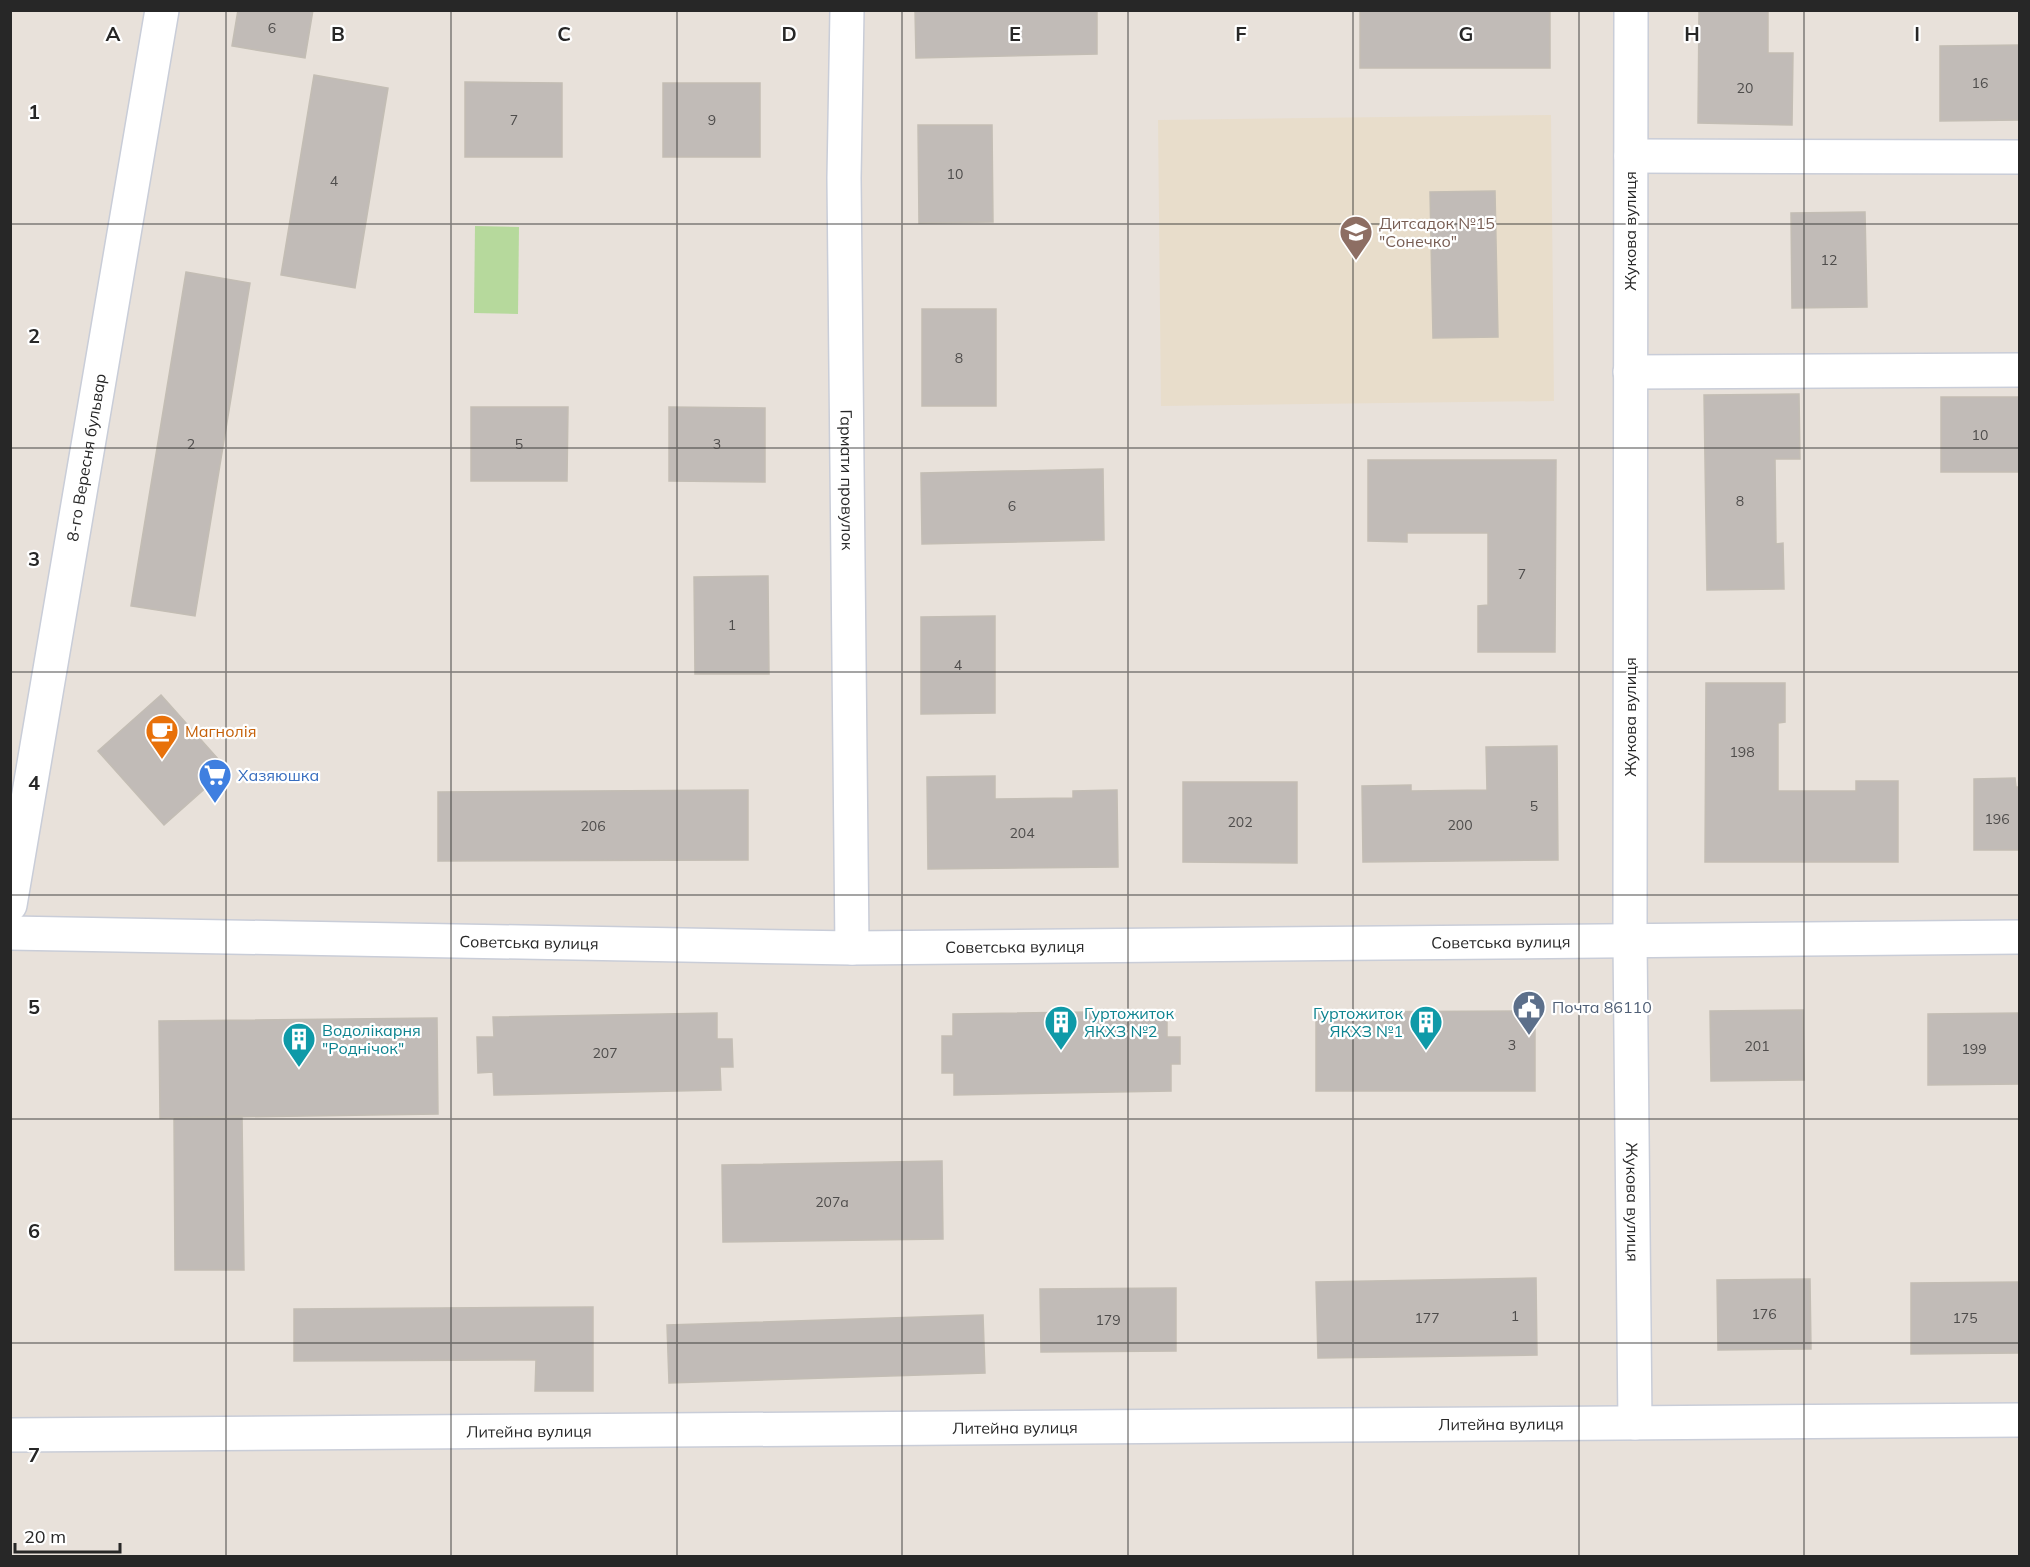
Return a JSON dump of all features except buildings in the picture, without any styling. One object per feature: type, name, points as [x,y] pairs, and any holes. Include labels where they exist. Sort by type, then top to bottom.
[{"type":"street","name":"8-го Вересня бульвар","points":[[10,904],[162,10]]},
{"type":"street","name":"Гармати провулок","points":[[847,10],[844,190],[852,948]]},
{"type":"street","name":"Жукова вулиця","points":[[1631,10],[1630,941],[1635,1423]]},
{"type":"street","points":[[1630,156],[2019,158]]},
{"type":"street","points":[[1630,372],[2019,370]]},
{"type":"street","name":"Советська вулиця","points":[[10,933],[852,948],[2019,937]]},
{"type":"street","name":"Литейна вулиця","points":[[10,1435],[2019,1420]]},
{"type":"shaded area","name":"Дитсадок №15 \"Сонечко\"","points":[[1551,115],[1554,401],[1161,406],[1158,120]]},
{"type":"green space","points":[[475,226],[519,227],[518,314],[474,313]]},
{"type":"place","name":"Дитсадок №15 \"Сонечко\"","points":[[1356,261]]},
{"type":"place","name":"Магнолія","points":[[162,760]]},
{"type":"place","name":"Хазяюшка","points":[[215,804]]},
{"type":"place","name":"Почта 86110","points":[[1529,1036]]},
{"type":"place","name":"Гуртожиток ЯКХЗ №2","points":[[1061,1051]]},
{"type":"place","name":"Гуртожиток ЯКХЗ №1","points":[[1426,1051]]},
{"type":"place","name":"Водолікарня \"Роднічок\"","points":[[299,1068]]}]
